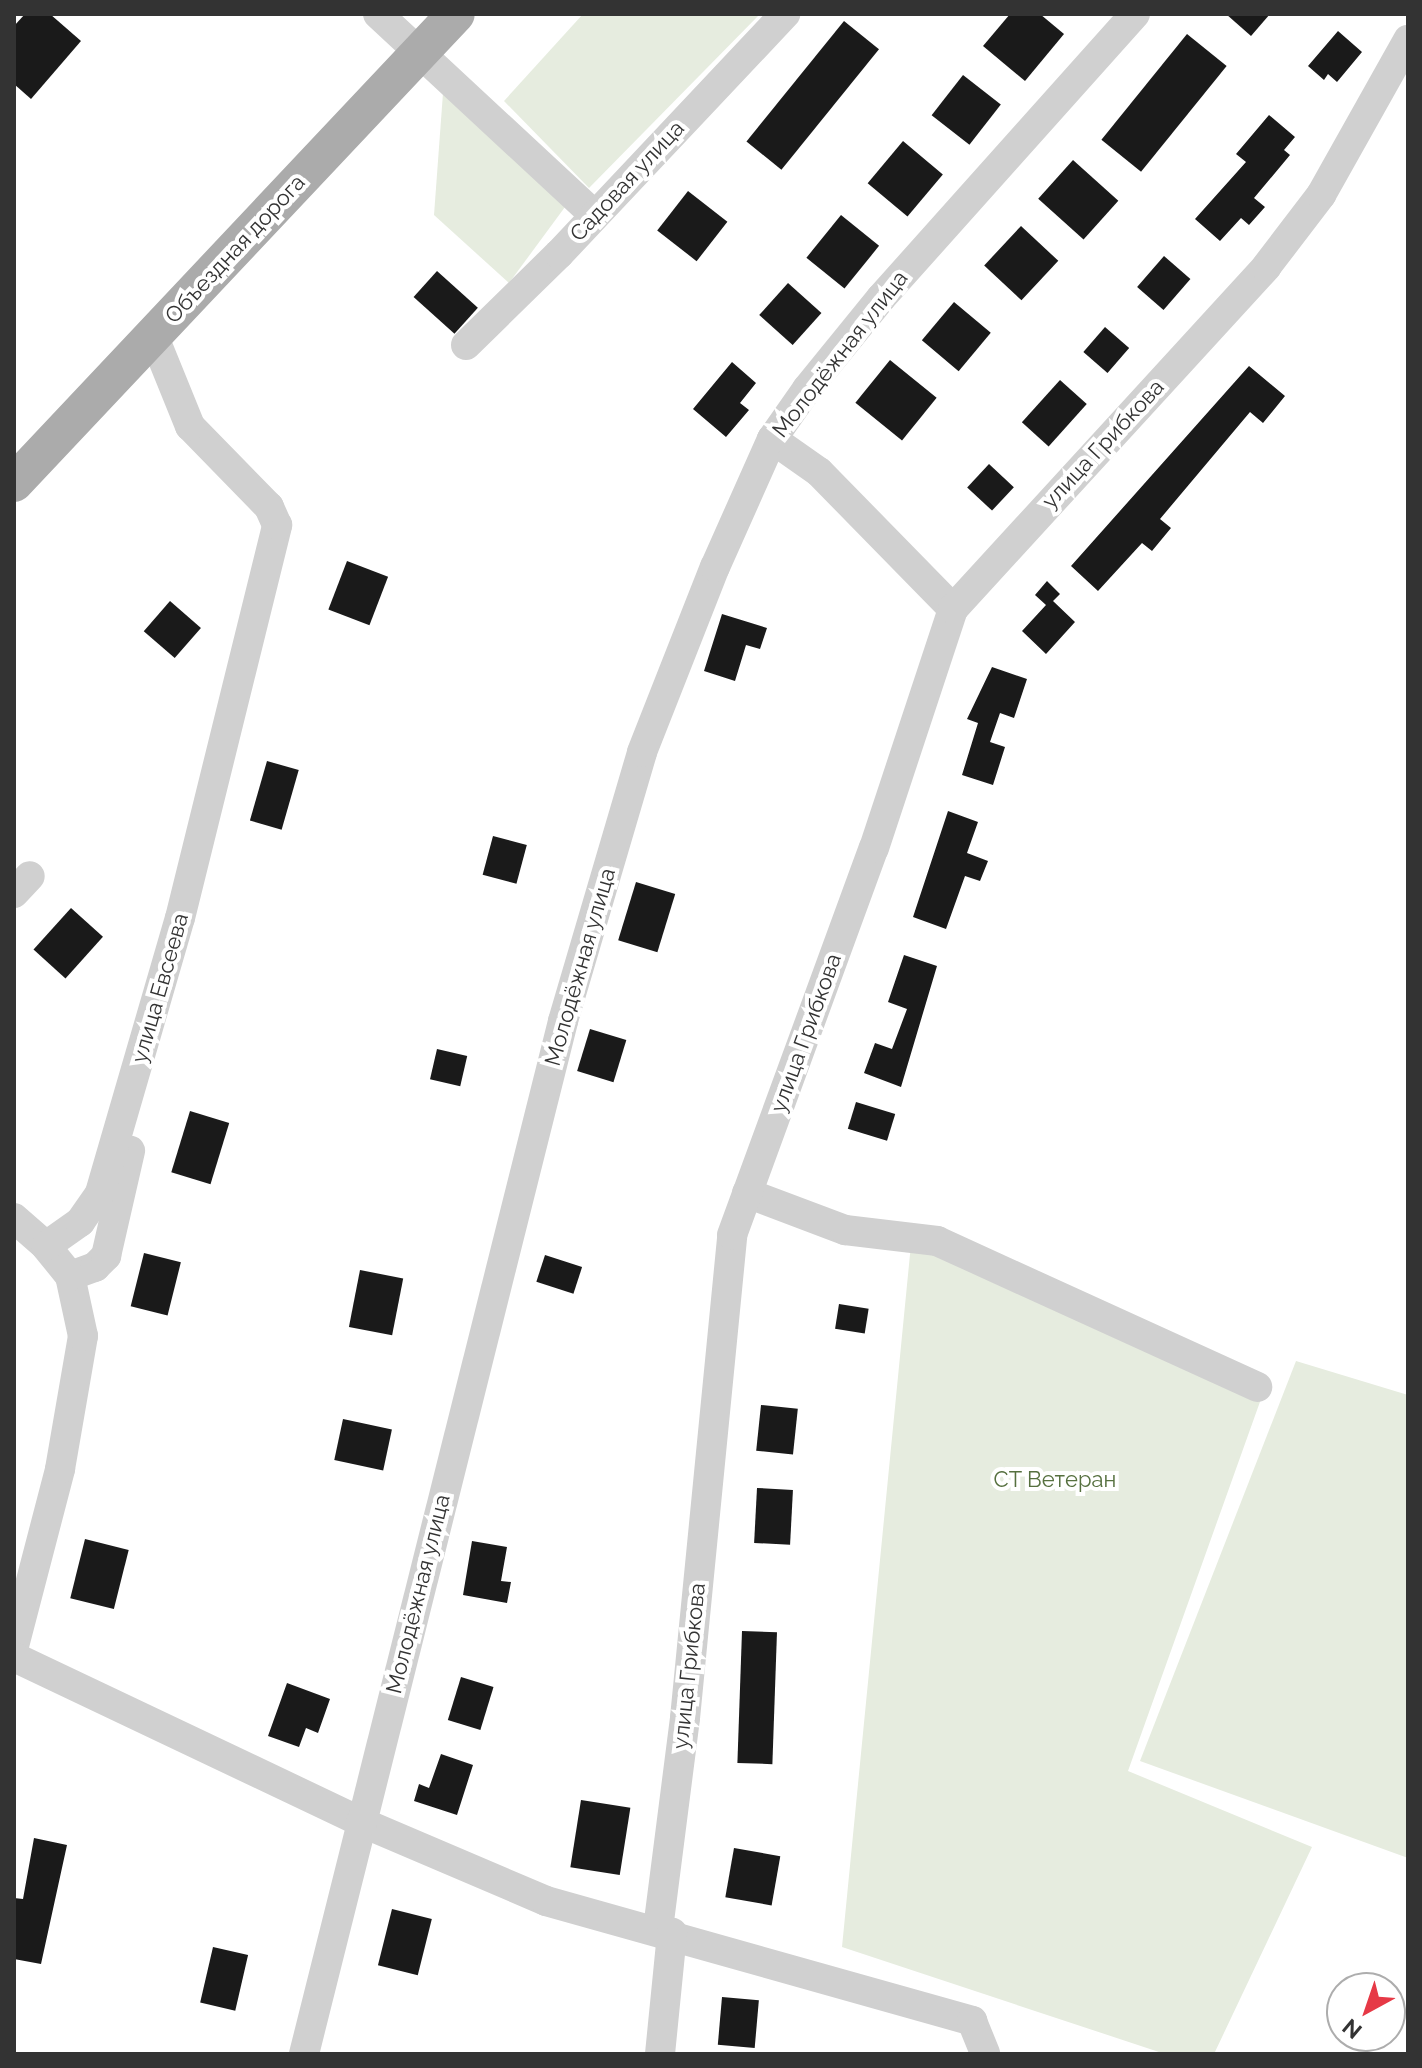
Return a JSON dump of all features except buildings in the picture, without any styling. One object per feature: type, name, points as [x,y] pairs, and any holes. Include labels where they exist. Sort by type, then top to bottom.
[{"type":"main road","name":"Объездная дорога","points":[[14,483],[456,14]]},
{"type":"street","points":[[378,14],[594,215]]},
{"type":"street","name":"Садовая улица","points":[[466,345],[785,14]]},
{"type":"street","name":"Молодёжная улица","points":[[304,2054],[563,1021],[642,752],[715,567],[772,439],[881,298],[1135,14]]},
{"type":"street","name":"улица Грибкова","points":[[660,2054],[665,1931],[732,1235],[874,848],[953,609],[1266,267],[1321,195],[1408,40]]},
{"type":"street","name":"улица Евсеева","points":[[46,1246],[80,1222],[100,1193],[180,918],[277,525],[269,507],[190,426],[153,335]]},
{"type":"street","points":[[772,439],[819,472],[953,609]]},
{"type":"street","points":[[70,1276],[95,1267],[106,1256],[130,1150]]},
{"type":"street","points":[[747,1193],[845,1230],[937,1241],[1257,1387]]},
{"type":"street","points":[[14,1218],[46,1246],[70,1276],[83,1336],[60,1469],[14,1646]]},
{"type":"street","points":[[14,1657],[361,1822],[546,1901],[665,1931],[972,2021],[985,2054]]},
{"type":"green space","points":[[583,14],[760,14],[589,188],[504,101]]},
{"type":"green space","points":[[443,93],[565,207],[509,283],[434,215]]},
{"type":"green space","name":"СТ Ветеран","points":[[912,1234],[1266,1385],[1128,1771],[1312,1847],[1214,2054],[1165,2054],[842,1947]]},
{"type":"green space","points":[[1296,1361],[1408,1395],[1408,1858],[1140,1761]]}]
